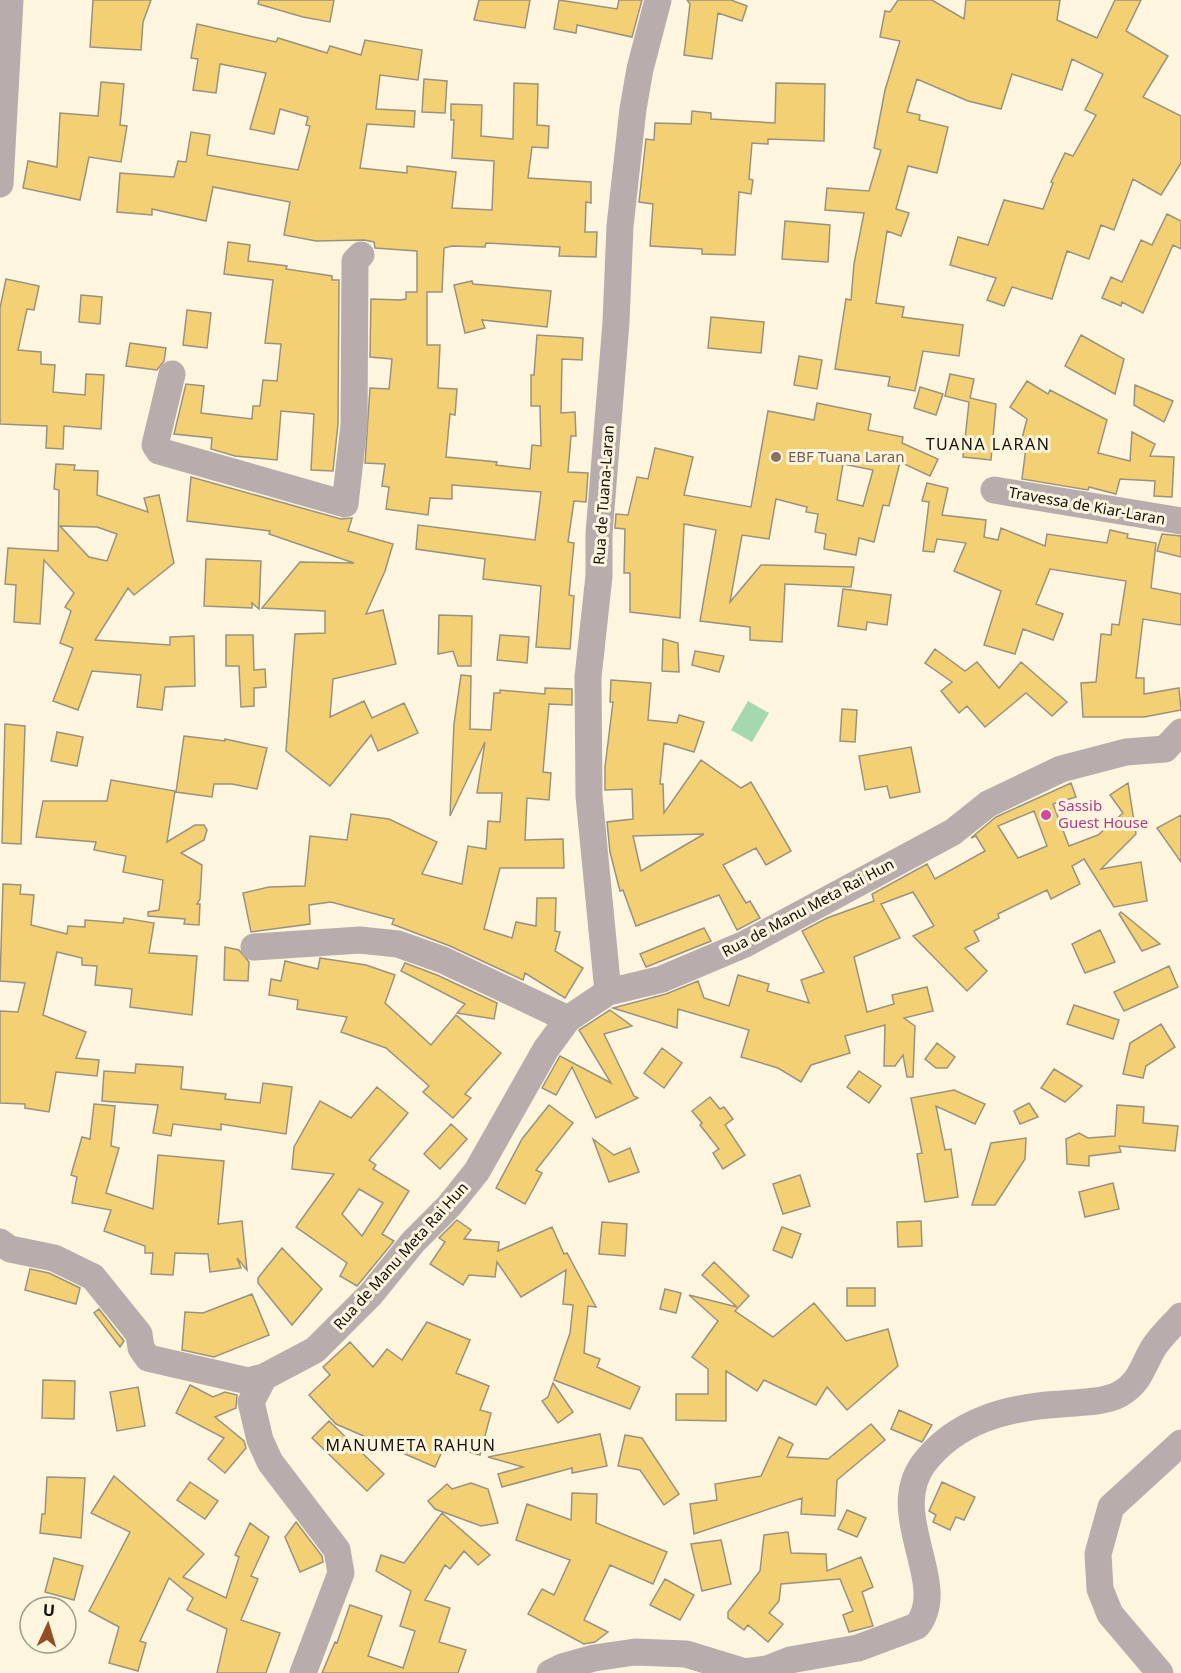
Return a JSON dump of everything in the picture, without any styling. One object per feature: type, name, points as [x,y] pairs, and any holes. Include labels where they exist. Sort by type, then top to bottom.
[{"type":"street","points":[[0,184],[10,0]]},
{"type":"street","name":"Rua de Tuana-Laran","points":[[608,992],[589,796],[588,677],[598,576],[599,534],[616,322],[620,226],[635,98],[658,0]]},
{"type":"street","points":[[172,374],[155,445],[159,452],[345,504],[354,425],[355,261],[361,255]]},
{"type":"street","name":"Travessa de Kiar-Laran","points":[[994,490],[1181,521]]},
{"type":"street","name":"Rua de Manu Meta Rai Hun","points":[[264,1377],[315,1350],[371,1294],[413,1242],[449,1206],[477,1171],[546,1049],[568,1018],[608,992],[662,979],[745,944],[953,832],[988,804],[1061,769],[1126,752],[1165,749],[1181,732]]},
{"type":"street","points":[[254,947],[360,940],[398,944],[443,960],[568,1018]]},
{"type":"street","points":[[0,1242],[10,1249],[54,1258],[93,1277],[139,1334],[141,1348],[148,1358],[248,1381],[264,1377]]},
{"type":"street","points":[[550,1673],[594,1658],[635,1652],[686,1654],[745,1672],[767,1670],[790,1660],[858,1648],[918,1626],[926,1609],[928,1588],[914,1536],[912,1490],[922,1465],[957,1430],[1014,1408],[1092,1402],[1118,1395],[1135,1383],[1144,1370],[1152,1350],[1181,1316]]},
{"type":"street","points":[[264,1377],[251,1402],[260,1440],[270,1462],[337,1550],[341,1573],[303,1673]]},
{"type":"street","points":[[1160,1673],[1110,1614],[1100,1589],[1098,1554],[1111,1507],[1181,1443]]},
{"type":"green space","points":[[748,701],[769,713],[752,742],[731,730]]},
{"type":"building","points":[[93,0],[151,0],[143,22],[141,50],[90,47]]},
{"type":"building","points":[[259,0],[334,0],[330,22],[258,4]]},
{"type":"building","points":[[479,0],[530,0],[525,28],[474,20]]},
{"type":"building","points":[[559,0],[617,9],[619,0],[642,0],[632,37],[577,25],[576,33],[554,29]]},
{"type":"building","points":[[687,0],[731,0],[747,6],[742,21],[718,13],[712,59],[684,55],[690,4]]},
{"type":"building","points":[[898,0],[932,0],[964,19],[966,0],[1060,0],[1057,20],[1097,38],[1115,0],[1141,0],[1126,31],[1168,56],[1143,97],[1181,116],[1181,163],[1161,195],[1133,179],[1114,230],[1101,225],[1089,259],[1067,251],[1052,299],[1012,287],[1004,306],[987,300],[996,278],[950,265],[958,237],[988,245],[1004,200],[1043,209],[1053,183],[1051,182],[1065,153],[1073,156],[1096,115],[1085,110],[1103,74],[1072,59],[1062,90],[1012,74],[1001,109],[968,101],[917,79],[907,112],[920,115],[919,120],[948,127],[937,173],[908,166],[896,209],[909,213],[901,236],[887,231],[876,303],[904,307],[902,317],[963,325],[959,356],[923,351],[915,391],[888,386],[890,377],[835,369],[846,299],[851,300],[854,264],[864,213],[825,210],[827,188],[869,191],[881,150],[874,148],[885,90],[900,41],[880,37],[885,11],[890,12]]},
{"type":"building","points":[[197,24],[276,42],[278,38],[327,53],[330,46],[361,55],[365,40],[422,50],[418,80],[380,75],[376,109],[415,111],[414,127],[367,124],[360,168],[407,173],[407,166],[456,172],[452,208],[492,210],[494,161],[452,158],[454,120],[451,120],[451,104],[482,105],[481,136],[513,139],[514,83],[538,84],[537,125],[549,126],[548,148],[532,147],[528,178],[591,182],[591,203],[586,202],[585,232],[597,232],[596,257],[559,256],[560,247],[486,243],[485,247],[452,246],[444,248],[442,292],[427,292],[427,345],[440,345],[438,388],[457,389],[455,415],[450,414],[446,457],[497,462],[496,465],[530,469],[532,445],[541,446],[540,406],[531,406],[531,375],[534,375],[537,335],[583,338],[582,360],[562,359],[561,413],[575,412],[576,436],[571,436],[568,472],[588,473],[586,502],[574,501],[568,542],[574,543],[569,595],[574,596],[570,649],[536,647],[541,586],[483,579],[485,559],[416,549],[418,525],[535,540],[541,492],[452,485],[452,499],[430,498],[428,515],[386,509],[389,487],[382,486],[385,464],[365,463],[370,388],[389,389],[392,359],[370,357],[371,299],[400,300],[406,299],[406,292],[417,292],[417,251],[375,248],[374,242],[364,240],[316,241],[284,235],[290,202],[213,187],[206,221],[152,209],[152,215],[117,212],[120,173],[174,177],[178,161],[186,162],[191,132],[210,135],[207,155],[298,170],[310,126],[306,125],[308,117],[280,109],[274,134],[250,129],[266,73],[220,64],[216,93],[193,90],[198,59],[191,58]]},
{"type":"building","points":[[424,79],[447,81],[445,113],[422,112]]},
{"type":"building","points":[[101,82],[124,84],[120,125],[127,126],[121,162],[89,157],[80,200],[23,188],[28,161],[57,167],[60,113],[98,116]]},
{"type":"building","points":[[776,83],[825,84],[824,141],[768,139],[768,144],[752,143],[749,179],[753,180],[751,194],[739,192],[735,255],[702,254],[702,249],[650,246],[653,204],[639,202],[646,139],[654,140],[655,123],[691,124],[692,111],[711,113],[711,119],[775,123]]},
{"type":"building","points":[[1167,214],[1181,221],[1181,249],[1173,245],[1143,313],[1122,302],[1121,306],[1102,298],[1111,277],[1122,282],[1141,240],[1152,245]]},
{"type":"building","points":[[785,221],[830,225],[828,262],[782,259]]},
{"type":"building","points":[[228,242],[250,245],[248,261],[287,266],[286,269],[332,276],[332,280],[339,280],[338,424],[333,471],[311,470],[314,414],[281,411],[277,460],[235,456],[211,449],[212,438],[174,434],[186,384],[204,386],[201,413],[252,419],[253,406],[260,406],[263,380],[277,381],[281,344],[265,343],[273,280],[224,274]]},
{"type":"building","points":[[6,279],[39,286],[34,310],[27,309],[18,350],[41,352],[41,364],[55,365],[53,392],[85,395],[86,374],[104,375],[101,429],[64,426],[63,449],[46,448],[47,426],[0,424],[0,308]]},
{"type":"building","points":[[472,281],[473,284],[551,291],[547,327],[482,320],[485,328],[465,333],[454,285]]},
{"type":"building","points":[[81,295],[102,297],[100,324],[79,322]]},
{"type":"building","points":[[187,310],[211,313],[207,348],[183,345]]},
{"type":"building","points":[[711,317],[764,322],[761,353],[708,348]]},
{"type":"building","points":[[1081,335],[1124,359],[1115,394],[1065,366]]},
{"type":"building","points":[[130,343],[166,348],[164,361],[157,370],[126,366]]},
{"type":"building","points":[[799,356],[822,360],[817,389],[794,385]]},
{"type":"building","points":[[950,374],[974,379],[970,398],[996,404],[991,460],[963,457],[969,402],[945,396]]},
{"type":"building","points":[[1027,381],[1048,394],[1050,390],[1107,420],[1098,453],[1130,461],[1132,432],[1155,444],[1150,456],[1174,457],[1172,497],[1154,496],[1155,481],[1120,479],[1116,494],[1089,487],[1088,490],[1022,479],[1026,447],[1020,446],[1027,419],[1010,407]]},
{"type":"building","points":[[1135,385],[1173,401],[1164,422],[1134,405]]},
{"type":"building","points":[[920,387],[943,394],[936,415],[914,408]]},
{"type":"building","points":[[817,403],[871,414],[868,430],[903,437],[902,443],[938,459],[930,476],[900,462],[889,506],[883,505],[874,542],[859,538],[856,555],[824,549],[826,534],[815,532],[818,514],[806,512],[807,507],[776,499],[769,539],[742,535],[730,602],[761,565],[854,567],[851,587],[785,584],[782,642],[750,640],[750,627],[700,621],[716,530],[684,524],[680,618],[630,612],[630,573],[624,573],[625,529],[615,528],[616,514],[628,515],[637,477],[648,479],[655,448],[693,457],[684,495],[751,507],[768,411],[814,420]],"holes":[[[843,464],[873,470],[863,506],[837,500]]]},
{"type":"building","points":[[56,464],[75,465],[74,470],[98,471],[97,495],[148,512],[144,498],[159,495],[174,563],[134,595],[128,588],[95,640],[170,645],[170,637],[194,636],[195,686],[165,687],[162,710],[137,707],[141,675],[92,671],[78,710],[53,701],[73,648],[60,643],[71,611],[65,607],[74,593],[44,560],[40,624],[14,622],[16,585],[5,584],[8,548],[58,551],[59,490],[54,489]],"holes":[[[60,526],[97,527],[117,534],[107,561],[89,557]]]},
{"type":"building","points":[[191,477],[341,519],[352,518],[348,531],[393,544],[385,571],[366,614],[383,610],[396,664],[333,679],[330,717],[364,701],[372,718],[404,703],[418,733],[378,751],[371,735],[330,786],[286,751],[295,634],[325,633],[325,611],[262,608],[300,562],[354,563],[269,534],[270,531],[187,521]]},
{"type":"building","points":[[927,483],[948,488],[942,515],[986,520],[984,537],[998,540],[1001,528],[1045,546],[1047,534],[1107,543],[1110,530],[1128,534],[1127,538],[1156,543],[1151,588],[1181,594],[1181,625],[1143,619],[1136,678],[1144,678],[1144,694],[1179,688],[1181,710],[1144,717],[1083,717],[1081,683],[1096,682],[1101,634],[1111,635],[1112,624],[1119,625],[1126,581],[1050,569],[1036,604],[1063,614],[1053,640],[1023,629],[1015,654],[984,645],[1001,591],[954,571],[966,543],[937,539],[934,552],[923,551],[929,502],[922,501]]},
{"type":"building","points":[[1162,534],[1181,536],[1181,557],[1157,551]]},
{"type":"building","points":[[206,559],[261,561],[259,609],[252,603],[252,608],[204,606]]},
{"type":"building","points":[[843,589],[891,595],[887,625],[867,622],[866,630],[838,626]]},
{"type":"building","points":[[439,615],[472,616],[471,666],[458,666],[453,651],[438,654]]},
{"type":"building","points":[[226,635],[253,635],[254,670],[265,669],[266,687],[254,688],[254,706],[241,707],[239,666],[226,666]]},
{"type":"building","points":[[500,635],[529,637],[527,663],[497,660]]},
{"type":"building","points":[[663,639],[678,643],[679,672],[662,671]]},
{"type":"building","points":[[935,649],[965,671],[977,662],[999,688],[1021,662],[1067,702],[1052,716],[1026,693],[985,727],[967,706],[959,713],[941,691],[952,682],[925,663]]},
{"type":"building","points":[[695,651],[724,656],[719,672],[692,665]]},
{"type":"building","points":[[461,675],[471,676],[470,729],[491,730],[494,693],[500,693],[500,690],[545,694],[545,688],[572,689],[572,705],[549,704],[543,772],[551,773],[549,800],[527,798],[525,840],[563,839],[564,868],[500,868],[484,929],[512,938],[516,922],[536,926],[537,898],[556,898],[555,931],[560,932],[555,951],[583,968],[565,998],[525,973],[523,980],[450,946],[392,924],[394,919],[331,902],[309,905],[310,924],[251,932],[243,893],[269,887],[305,886],[310,836],[347,840],[351,814],[389,819],[437,842],[422,874],[462,884],[468,846],[486,849],[488,821],[500,822],[502,793],[477,793],[485,742],[450,816],[454,724]]},
{"type":"building","points":[[611,680],[651,683],[648,720],[677,723],[679,715],[704,722],[694,752],[664,743],[660,784],[663,784],[664,813],[701,760],[741,788],[751,782],[791,851],[766,865],[756,848],[723,865],[746,903],[750,901],[760,918],[737,930],[719,895],[636,926],[623,890],[620,891],[610,852],[607,822],[633,819],[632,789],[605,790],[605,767],[613,702],[610,702]],"holes":[[[704,834],[641,871],[633,836]]]},
{"type":"building","points":[[842,709],[857,710],[855,742],[840,741]]},
{"type":"building","points":[[5,724],[25,726],[21,844],[2,843]]},
{"type":"building","points":[[57,732],[83,737],[77,766],[51,761]]},
{"type":"building","points":[[184,736],[225,741],[225,739],[267,748],[257,789],[232,784],[214,784],[212,797],[176,792]]},
{"type":"building","points":[[911,747],[920,792],[890,798],[887,786],[865,790],[859,756]]},
{"type":"building","points":[[111,780],[175,791],[167,842],[195,825],[204,825],[207,830],[204,840],[181,853],[202,865],[200,899],[197,904],[200,904],[199,925],[184,924],[185,919],[148,916],[148,912],[159,910],[163,880],[123,872],[126,856],[94,850],[96,842],[36,837],[43,801],[107,801]]},
{"type":"building","points":[[1071,783],[1076,797],[1053,804],[1069,846],[1098,835],[1123,813],[1110,795],[1128,783],[1136,834],[1101,869],[1141,862],[1147,901],[1114,907],[1084,859],[1072,866],[1080,884],[1051,899],[1047,890],[998,914],[999,918],[974,931],[979,941],[965,948],[987,971],[967,991],[913,936],[934,926],[913,892],[881,904],[900,938],[854,957],[867,1012],[894,1004],[892,995],[927,987],[933,1011],[904,1018],[915,1026],[913,1077],[907,1077],[903,1055],[895,1066],[884,1066],[885,1025],[845,1036],[850,1053],[811,1065],[801,1082],[778,1068],[741,1057],[749,1030],[678,1009],[677,1028],[613,1008],[666,994],[698,981],[704,998],[729,1006],[738,975],[769,984],[767,991],[809,1003],[801,980],[824,972],[802,931],[827,918],[874,901],[872,894],[927,864],[935,879],[985,851],[976,836],[971,838],[996,817]],"holes":[[[1034,811],[1047,846],[1018,858],[998,826]]]},
{"type":"building","points":[[1181,815],[1181,862],[1157,828]]},
{"type":"building","points":[[3,884],[21,885],[20,894],[34,895],[31,925],[67,934],[68,926],[85,927],[85,920],[123,923],[124,918],[154,923],[149,953],[197,956],[192,1015],[130,1007],[132,989],[95,985],[97,966],[82,965],[82,958],[57,952],[43,1015],[86,1032],[76,1058],[99,1060],[97,1076],[56,1072],[49,1112],[25,1108],[25,1104],[0,1103],[0,1011],[18,1012],[25,983],[0,981]]},
{"type":"building","points":[[1121,912],[1160,944],[1142,951],[1119,914]]},
{"type":"building","points":[[704,928],[711,941],[646,967],[640,954]]},
{"type":"building","points":[[1100,930],[1115,962],[1085,973],[1072,944]]},
{"type":"building","points":[[225,947],[239,950],[249,962],[248,981],[224,980]]},
{"type":"building","points":[[320,958],[366,965],[395,975],[385,1003],[431,1045],[456,1015],[501,1053],[465,1094],[471,1098],[453,1118],[423,1092],[429,1086],[386,1048],[341,1032],[347,1017],[297,1009],[298,1000],[269,995],[271,979],[281,981],[285,961],[318,969]]},
{"type":"building","points":[[405,963],[497,1003],[494,1019],[457,1013],[465,1004],[401,971]]},
{"type":"building","points":[[1169,966],[1178,987],[1124,1011],[1114,992]]},
{"type":"building","points":[[1074,1005],[1119,1020],[1113,1039],[1067,1024]]},
{"type":"building","points":[[610,1010],[632,1026],[604,1034],[634,1096],[638,1098],[596,1118],[572,1067],[556,1095],[542,1088],[560,1056],[611,1083],[579,1030]]},
{"type":"building","points":[[1161,1024],[1175,1047],[1146,1066],[1143,1078],[1123,1074],[1130,1043]]},
{"type":"building","points":[[937,1043],[955,1057],[947,1068],[936,1068],[925,1059]]},
{"type":"building","points":[[662,1048],[682,1063],[664,1088],[644,1073]]},
{"type":"building","points":[[136,1064],[183,1067],[181,1089],[226,1094],[225,1099],[260,1103],[263,1083],[292,1087],[286,1134],[221,1124],[221,1130],[173,1124],[171,1136],[153,1133],[158,1105],[102,1101],[104,1071],[135,1073]]},
{"type":"building","points":[[1054,1069],[1082,1086],[1065,1102],[1041,1088]]},
{"type":"building","points":[[859,1071],[881,1086],[869,1103],[847,1087]]},
{"type":"building","points":[[377,1087],[408,1113],[369,1160],[376,1165],[373,1169],[409,1191],[382,1234],[394,1241],[357,1286],[340,1276],[347,1263],[296,1227],[334,1174],[292,1169],[294,1147],[320,1101],[351,1118]],"holes":[[[359,1189],[383,1203],[362,1236],[342,1214]]]},
{"type":"building","points":[[954,1090],[985,1104],[975,1124],[936,1106],[945,1150],[951,1149],[958,1197],[925,1202],[917,1154],[922,1153],[911,1098]]},
{"type":"building","points":[[710,1097],[720,1109],[724,1107],[733,1119],[725,1125],[745,1155],[723,1169],[713,1153],[719,1149],[692,1111]]},
{"type":"building","points":[[1029,1103],[1038,1117],[1020,1124],[1014,1111]]},
{"type":"building","points":[[94,1104],[115,1106],[111,1146],[119,1148],[106,1193],[153,1209],[158,1155],[224,1161],[218,1224],[242,1221],[247,1270],[237,1258],[241,1268],[210,1272],[208,1254],[175,1253],[173,1275],[151,1274],[153,1253],[145,1253],[145,1246],[104,1231],[111,1210],[72,1203],[77,1177],[71,1175],[82,1137],[90,1139]]},
{"type":"building","points":[[549,1105],[573,1123],[536,1170],[542,1173],[525,1204],[496,1188],[522,1139]]},
{"type":"building","points":[[1117,1105],[1144,1107],[1143,1123],[1178,1126],[1175,1151],[1119,1146],[1121,1152],[1089,1156],[1089,1166],[1067,1164],[1066,1139],[1079,1133],[1088,1138],[1115,1136]]},
{"type":"building","points":[[451,1124],[467,1139],[440,1169],[424,1154]]},
{"type":"building","points":[[1026,1138],[1025,1159],[995,1205],[972,1205],[991,1143]]},
{"type":"building","points":[[593,1139],[614,1155],[630,1148],[639,1172],[609,1182]]},
{"type":"building","points":[[800,1175],[810,1206],[783,1214],[773,1184]]},
{"type":"building","points":[[1113,1183],[1119,1209],[1085,1217],[1079,1192]]},
{"type":"building","points":[[457,1220],[471,1230],[464,1239],[499,1242],[498,1251],[552,1227],[564,1254],[567,1253],[596,1307],[588,1306],[584,1353],[600,1359],[597,1367],[640,1387],[630,1409],[554,1380],[570,1333],[573,1305],[563,1304],[566,1270],[521,1297],[497,1262],[495,1277],[469,1275],[463,1285],[430,1264],[445,1242],[439,1238]]},
{"type":"building","points":[[921,1221],[922,1246],[898,1247],[897,1222]]},
{"type":"building","points":[[602,1222],[627,1224],[625,1256],[599,1254]]},
{"type":"building","points":[[782,1227],[801,1234],[792,1258],[773,1250]]},
{"type":"building","points":[[282,1248],[322,1289],[292,1325],[258,1283],[258,1278]]},
{"type":"building","points":[[714,1262],[749,1296],[735,1311],[773,1337],[814,1303],[846,1341],[888,1329],[898,1366],[847,1410],[827,1387],[816,1405],[764,1380],[757,1391],[726,1371],[726,1421],[676,1420],[676,1394],[708,1394],[708,1369],[692,1357],[718,1321],[689,1295],[737,1307],[702,1275]]},
{"type":"building","points":[[30,1269],[49,1273],[80,1288],[76,1304],[25,1290]]},
{"type":"building","points":[[847,1288],[875,1288],[875,1306],[847,1306]]},
{"type":"building","points":[[665,1289],[681,1293],[676,1313],[660,1309]]},
{"type":"building","points":[[252,1294],[269,1335],[214,1357],[182,1350],[185,1312],[203,1313]]},
{"type":"building","points":[[99,1309],[124,1341],[120,1347],[94,1313]]},
{"type":"building","points":[[427,1322],[470,1340],[456,1373],[489,1386],[480,1410],[491,1413],[480,1455],[445,1445],[435,1467],[336,1424],[309,1395],[330,1375],[323,1367],[350,1342],[373,1367],[387,1349],[402,1360]]},
{"type":"building","points":[[43,1380],[75,1381],[74,1419],[42,1418]]},
{"type":"building","points":[[553,1383],[573,1412],[558,1423],[542,1401],[548,1397]]},
{"type":"building","points":[[190,1385],[213,1397],[225,1392],[237,1395],[236,1408],[215,1417],[244,1441],[246,1448],[225,1473],[208,1459],[224,1438],[176,1413]]},
{"type":"building","points":[[138,1387],[145,1426],[117,1431],[110,1392]]},
{"type":"building","points":[[899,1410],[932,1425],[922,1442],[891,1429]]},
{"type":"building","points":[[329,1421],[384,1474],[367,1491],[312,1438]]},
{"type":"building","points":[[871,1424],[885,1440],[837,1480],[835,1516],[801,1514],[802,1498],[694,1534],[690,1504],[717,1500],[715,1484],[761,1476],[779,1437],[793,1444],[787,1457],[828,1459]]},
{"type":"building","points":[[600,1434],[607,1466],[572,1473],[572,1468],[502,1487],[498,1474],[523,1467],[488,1457]]},
{"type":"building","points":[[625,1435],[642,1438],[679,1494],[664,1505],[640,1470],[618,1466]]},
{"type":"building","points":[[114,1476],[204,1554],[183,1577],[226,1598],[239,1557],[235,1555],[250,1523],[269,1537],[251,1576],[258,1579],[241,1620],[280,1633],[266,1673],[217,1673],[227,1629],[187,1610],[193,1598],[169,1578],[140,1641],[146,1643],[138,1671],[109,1663],[119,1627],[89,1611],[130,1532],[91,1513]]},
{"type":"building","points":[[47,1477],[85,1478],[81,1538],[40,1533],[42,1514],[45,1514]]},
{"type":"building","points":[[190,1482],[218,1501],[205,1519],[177,1500]]},
{"type":"building","points":[[942,1482],[975,1497],[964,1520],[956,1517],[950,1530],[933,1522],[936,1515],[929,1511]]},
{"type":"building","points":[[471,1483],[488,1489],[498,1523],[481,1526],[435,1509],[428,1501],[447,1484],[452,1489]]},
{"type":"building","points":[[572,1493],[597,1494],[596,1523],[667,1552],[653,1584],[610,1565],[584,1620],[608,1632],[595,1642],[584,1644],[528,1614],[542,1589],[554,1595],[570,1560],[516,1540],[527,1504],[571,1520]]},
{"type":"building","points":[[847,1510],[866,1518],[857,1537],[838,1529]]},
{"type":"building","points":[[442,1513],[490,1555],[478,1565],[464,1551],[450,1569],[445,1565],[425,1600],[450,1608],[439,1642],[466,1650],[458,1673],[322,1673],[335,1642],[337,1643],[350,1605],[382,1616],[368,1656],[403,1668],[415,1631],[400,1626],[411,1591],[376,1571],[381,1555],[404,1563]]},
{"type":"building","points":[[296,1522],[322,1556],[323,1562],[300,1572],[285,1537]]},
{"type":"building","points":[[788,1532],[791,1553],[826,1554],[827,1571],[861,1557],[873,1587],[862,1592],[873,1626],[849,1632],[843,1615],[853,1611],[840,1579],[781,1584],[779,1601],[769,1613],[783,1624],[768,1642],[748,1625],[744,1630],[728,1618],[728,1612],[760,1571],[764,1535]]},
{"type":"building","points":[[721,1540],[731,1584],[702,1591],[691,1544]]},
{"type":"building","points":[[54,1558],[83,1566],[75,1595],[56,1595],[45,1592]]},
{"type":"building","points":[[665,1579],[694,1595],[680,1620],[650,1605]]},
{"type":"place","name":"EBF Tuana Laran","points":[[776,457]]},
{"type":"place","name":"Sassib Guest House","points":[[1046,815]]},
{"type":"district","name":"TUANA LARAN","points":[[988,444]]},
{"type":"district","name":"MANUMETA RAHUN","points":[[411,1445]]}]
